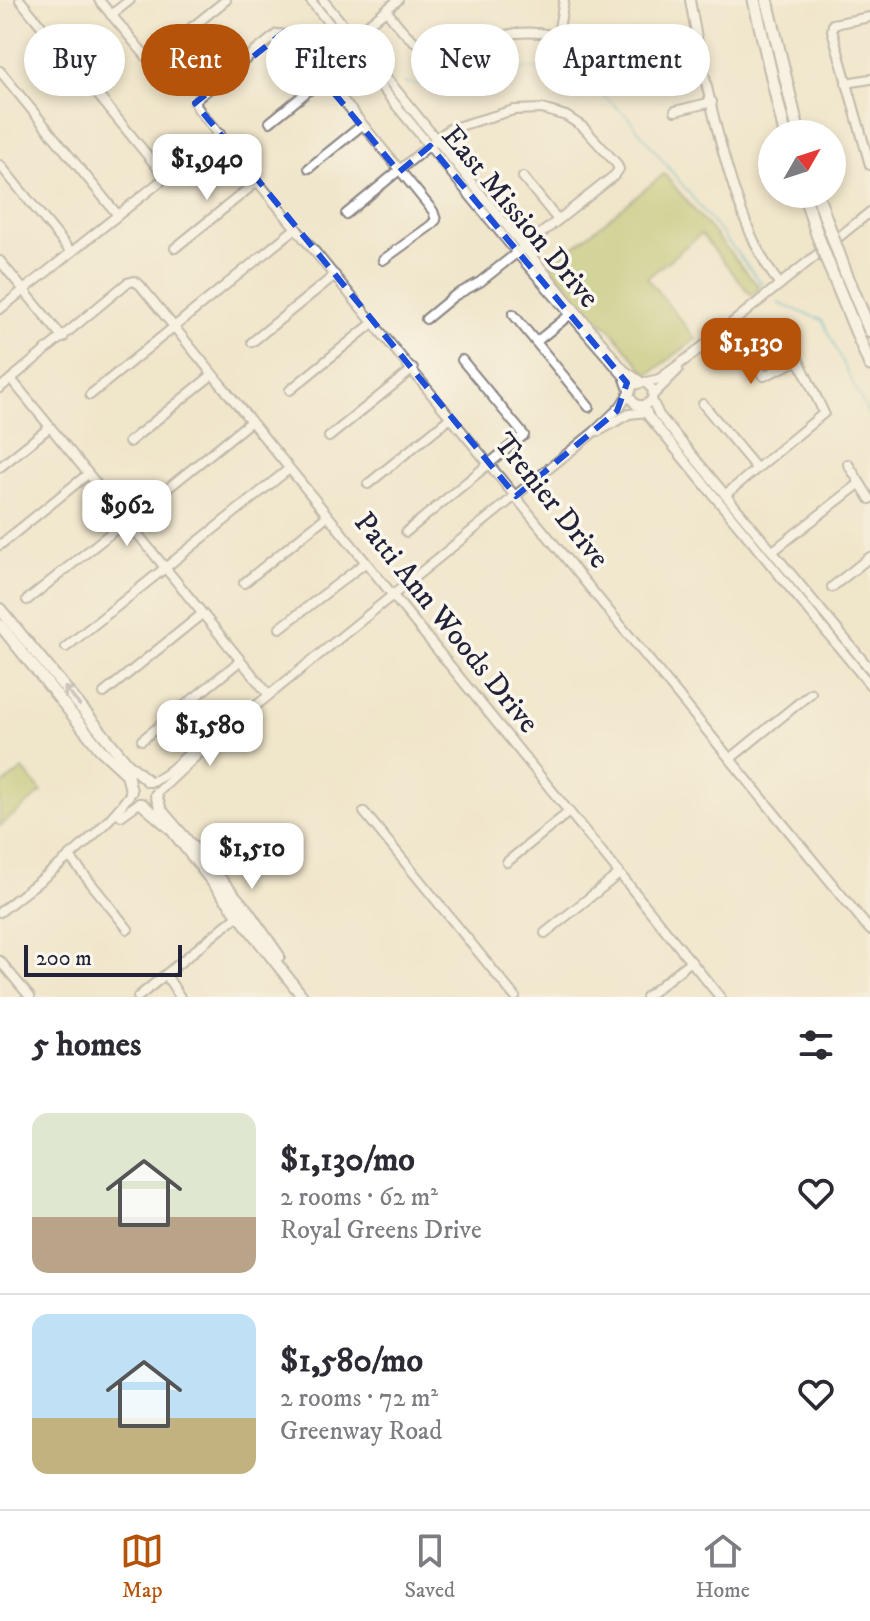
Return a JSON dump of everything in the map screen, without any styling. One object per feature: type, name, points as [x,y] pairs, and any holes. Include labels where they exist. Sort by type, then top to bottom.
[{"type":"highway","points":[[754,0],[782,120]]},
{"type":"highway","points":[[767,0],[796,120]]},
{"type":"highway","points":[[809,208],[870,365]]},
{"type":"highway","points":[[822,208],[870,331]]},
{"type":"main road","points":[[0,609],[118,752],[149,781],[163,812],[243,911],[303,997]]},
{"type":"main road","points":[[0,625],[100,749],[127,774],[131,792],[140,803],[165,822],[243,911]]},
{"type":"main road","points":[[131,792],[137,781],[149,781]]},
{"type":"main road","points":[[140,803],[156,794]]},
{"type":"street","points":[[20,0],[166,178]]},
{"type":"street","points":[[99,0],[141,50]]},
{"type":"street","points":[[111,15],[130,0]]},
{"type":"street","points":[[196,24],[226,0]]},
{"type":"street","name":"East Mission Drive","points":[[310,0],[333,24]]},
{"type":"street","name":"East Mission Drive","points":[[323,0],[339,24]]},
{"type":"street","points":[[369,24],[398,0]]},
{"type":"street","points":[[560,24],[564,0]]},
{"type":"street","points":[[690,0],[694,24]]},
{"type":"street","points":[[386,10],[409,38],[435,50],[457,49],[513,34],[535,34]]},
{"type":"street","points":[[870,17],[833,24],[846,83],[870,165]]},
{"type":"street","points":[[250,58],[266,46]]},
{"type":"street","points":[[0,71],[117,214]]},
{"type":"street","points":[[846,83],[870,79]]},
{"type":"street","name":"East Mission Drive","points":[[395,92],[437,139],[521,250]]},
{"type":"street","points":[[710,94],[753,240],[762,260],[780,284]]},
{"type":"street","name":"Trenier Drive","points":[[203,96],[195,103],[870,930]]},
{"type":"street","points":[[270,122],[302,96]]},
{"type":"street","points":[[337,96],[433,211],[436,220],[383,260]]},
{"type":"street","name":"East Mission Drive","points":[[392,96],[430,146],[573,312],[624,370],[643,382],[653,397]]},
{"type":"street","points":[[675,111],[712,102]]},
{"type":"street","points":[[346,214],[454,127],[514,110],[542,109],[566,116],[583,127],[619,169],[521,250],[426,319]]},
{"type":"street","points":[[309,168],[361,126]]},
{"type":"street","points":[[0,309],[220,134]]},
{"type":"street","points":[[0,165],[71,252]]},
{"type":"street","points":[[523,177],[558,220]]},
{"type":"street","points":[[175,248],[258,181]]},
{"type":"street","points":[[597,432],[620,407],[629,391],[643,382],[659,379],[692,355],[870,212]]},
{"type":"street","points":[[90,395],[296,228]]},
{"type":"street","points":[[0,261],[63,338],[0,388]]},
{"type":"street","points":[[252,342],[335,275]]},
{"type":"street","name":"Patti Ann Woods Drive","points":[[63,338],[134,281],[720,997]]},
{"type":"street","points":[[536,342],[573,312]]},
{"type":"street","name":"East Mission Drive","points":[[573,312],[624,376],[629,391],[641,408]]},
{"type":"street","points":[[513,314],[589,407]]},
{"type":"street","points":[[290,390],[374,322]]},
{"type":"street","points":[[725,329],[764,376],[799,360]]},
{"type":"street","points":[[722,497],[824,413],[794,350]]},
{"type":"street","points":[[156,794],[210,743],[516,496],[626,409],[641,408],[692,355]]},
{"type":"street","points":[[406,532],[524,435],[462,360]]},
{"type":"street","points":[[329,437],[413,369]]},
{"type":"street","points":[[129,442],[212,375]]},
{"type":"street","points":[[11,379],[269,695]]},
{"type":"street","points":[[653,397],[659,415],[870,685]]},
{"type":"street","points":[[703,404],[757,469]]},
{"type":"street","points":[[641,408],[773,551],[870,669]]},
{"type":"street","points":[[368,484],[451,417]]},
{"type":"street","points":[[167,489],[250,422]]},
{"type":"street","points":[[0,467],[50,427]]},
{"type":"street","points":[[848,464],[870,499]]},
{"type":"street","points":[[66,647],[289,469]]},
{"type":"street","points":[[0,545],[88,474]]},
{"type":"street","points":[[773,551],[859,484]]},
{"type":"street","points":[[244,583],[327,516]]},
{"type":"street","points":[[27,600],[126,521]]},
{"type":"street","points":[[832,587],[870,557]]},
{"type":"street","points":[[280,628],[365,563]]},
{"type":"street","points":[[104,693],[202,614]]},
{"type":"street","points":[[142,740],[240,661]]},
{"type":"street","points":[[730,759],[811,693]]},
{"type":"street","points":[[149,781],[165,776],[202,745],[210,743]]},
{"type":"street","points":[[89,840],[119,811],[131,792]]},
{"type":"street","points":[[0,912],[140,803]]},
{"type":"street","points":[[364,812],[515,997]]},
{"type":"street","points":[[507,862],[569,812]]},
{"type":"street","points":[[69,856],[128,929]]},
{"type":"street","points":[[545,933],[619,874]]},
{"type":"street","points":[[138,997],[243,911]]},
{"type":"street","points":[[0,961],[30,997]]},
{"type":"street","points":[[646,997],[691,961]]},
{"type":"street","points":[[166,975],[180,997]]},
{"type":"highlighted area","points":[[284,32],[399,172],[430,146],[627,383],[617,411],[516,496],[195,103]]},
{"type":"green space","points":[[664,174],[760,288],[751,295],[701,234],[647,278],[696,339],[648,375],[612,331],[584,306],[550,266]]},
{"type":"green space","points":[[23,769],[42,792],[0,826],[0,787]]},
{"type":"waterway","points":[[404,83],[455,88],[526,68],[558,71],[598,91],[627,116],[762,284]]},
{"type":"waterway","points":[[778,303],[822,320],[870,418]]}]
